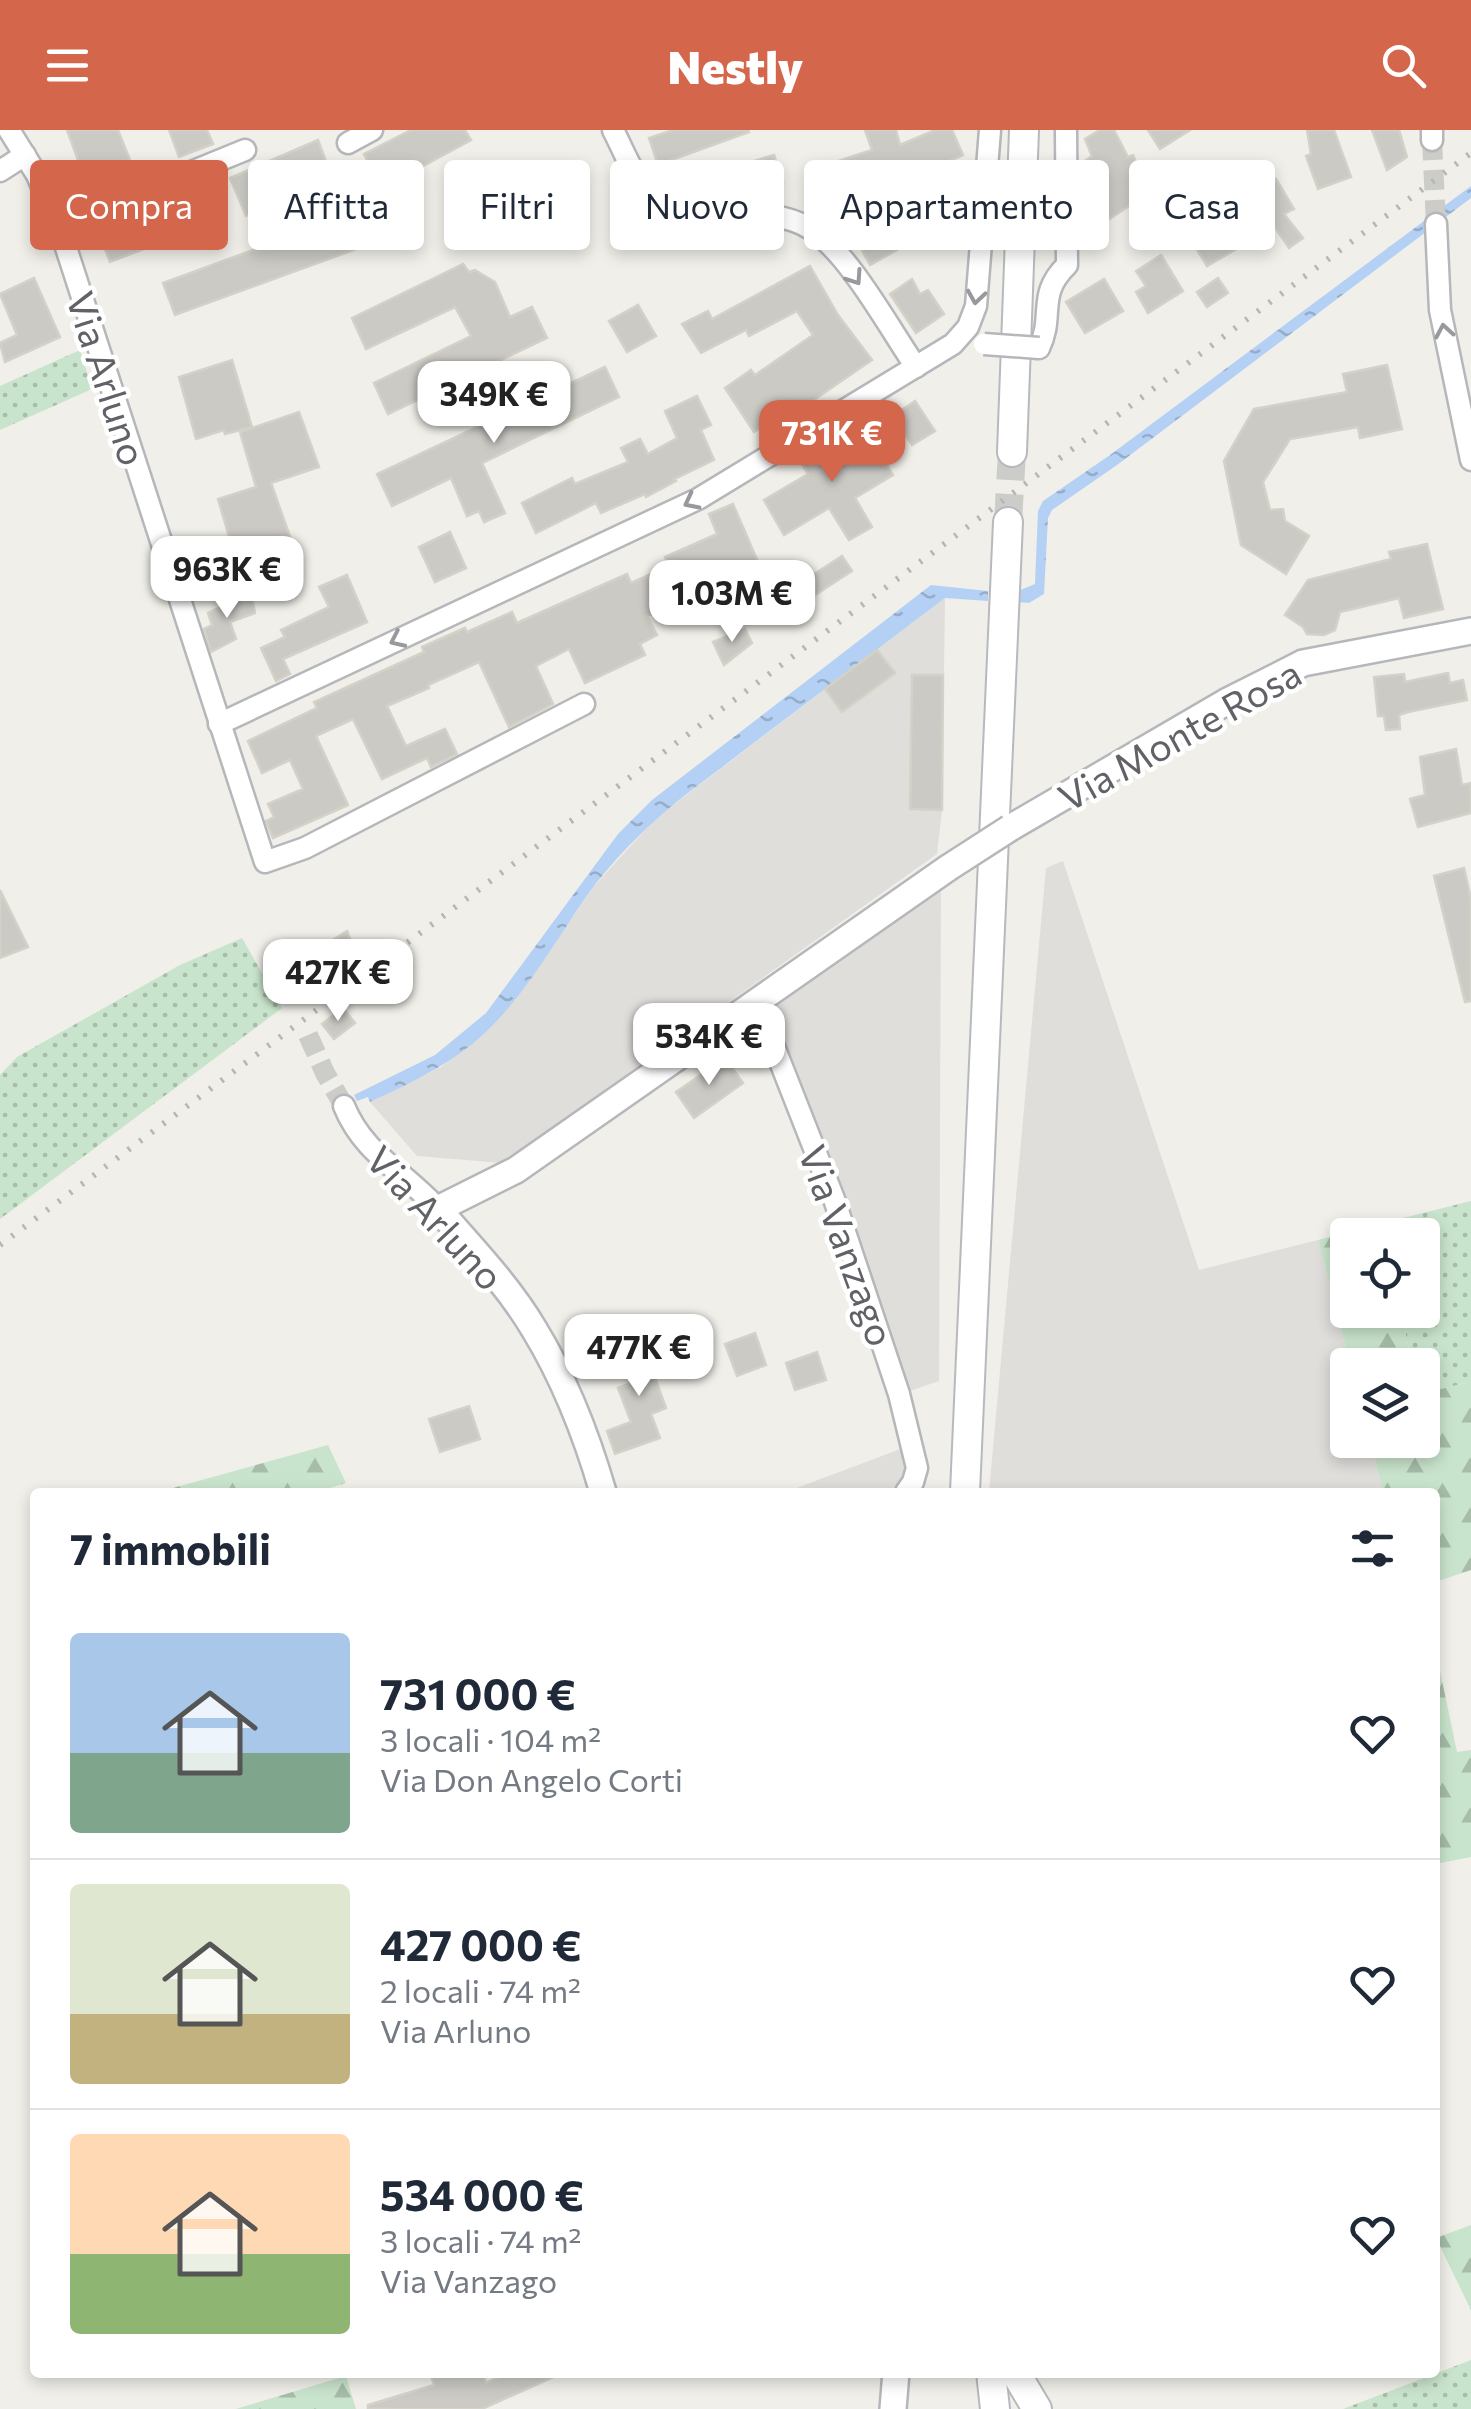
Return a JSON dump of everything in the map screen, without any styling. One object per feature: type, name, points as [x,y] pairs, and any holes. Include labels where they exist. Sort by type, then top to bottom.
[{"type":"main road","points":[[1012,452],[1024,130]]},
{"type":"main road","points":[[965,1488],[1008,522]]},
{"type":"main road","points":[[992,2378],[995,2409]]},
{"type":"main road","points":[[1019,2378],[1038,2409]]},
{"type":"street","name":"Via Arluno","points":[[9,130],[30,164]]},
{"type":"street","points":[[348,142],[372,130]]},
{"type":"street","points":[[613,130],[640,180],[662,202],[776,215],[818,234],[842,258],[916,367]]},
{"type":"street","points":[[219,724],[698,499],[944,350],[963,334],[978,295],[990,130]]},
{"type":"street","points":[[963,334],[984,344],[1039,348],[1043,342],[1054,276],[1067,265],[1066,130]]},
{"type":"street","points":[[221,160],[245,150]]},
{"type":"street","points":[[0,171],[25,154]]},
{"type":"street","points":[[1436,224],[1444,334],[1471,460]]},
{"type":"street","name":"Via Arluno","points":[[68,250],[265,862],[304,848],[584,704]]},
{"type":"street","name":"Via Monte Rosa","points":[[760,999],[1010,828],[1226,702],[1303,663],[1471,632]]},
{"type":"street","points":[[438,1209],[516,1170],[760,999]]},
{"type":"street","name":"Via Vanzago","points":[[760,999],[766,1026],[834,1199],[899,1394],[917,1468],[909,1488]]},
{"type":"street","name":"Via Arluno","points":[[344,1106],[354,1130],[438,1209],[533,1327],[568,1398],[601,1488]]},
{"type":"street","points":[[893,2409],[896,2378]]},
{"type":"shaded area","points":[[945,598],[942,810],[937,854],[502,1163],[417,1156],[370,1102],[441,1067],[492,1026],[514,1001],[595,885],[656,818]]},
{"type":"shaded area","points":[[1063,861],[1199,1270],[1318,1240],[1330,1287],[1330,1328],[1341,1328],[1346,1348],[1330,1348],[1330,1458],[1374,1458],[1382,1488],[989,1488],[1046,868]]},
{"type":"shaded area","points":[[941,890],[939,1381],[907,1392],[768,1003]]},
{"type":"shaded area","points":[[906,1447],[918,1488],[797,1488]]},
{"type":"green space","points":[[80,350],[92,389],[0,430],[0,386]]},
{"type":"green space","points":[[242,938],[282,1008],[0,1219],[0,1075],[17,1057],[180,965]]},
{"type":"green space","points":[[1471,1201],[1471,1382],[1440,1389],[1440,1348],[1409,1348],[1405,1328],[1440,1328],[1440,1218],[1403,1218]]},
{"type":"green space","points":[[1330,1237],[1330,1287],[1318,1240]]},
{"type":"green space","points":[[1341,1328],[1405,1328],[1409,1348],[1346,1348]]},
{"type":"green space","points":[[1471,1382],[1471,1570],[1440,1580],[1440,1488],[1382,1488],[1374,1458],[1440,1458],[1440,1389]]},
{"type":"green space","points":[[328,1445],[346,1483],[330,1488],[173,1488]]},
{"type":"green space","points":[[1440,1671],[1457,1752],[1471,1750],[1471,1857],[1440,1863]]},
{"type":"green space","points":[[1471,2225],[1471,2310],[1440,2246],[1440,2237]]},
{"type":"green space","points":[[1471,2360],[1471,2409],[1343,2409],[1424,2378],[1440,2378],[1440,2372]]},
{"type":"green space","points":[[347,2378],[356,2409],[236,2409]]},
{"type":"water","points":[[1471,186],[1471,198],[1052,510],[1048,518],[1044,594],[1029,603],[1017,602],[1018,591],[1035,584],[1038,511],[1043,501]]},
{"type":"water","points":[[931,585],[988,591],[988,601],[945,598],[684,796],[607,870],[522,992],[480,1038],[419,1078],[370,1102],[368,1097],[357,1101],[354,1095],[435,1055],[486,1013],[618,834],[652,800]]},
{"type":"building","points":[[67,130],[118,130],[130,160],[78,160]]},
{"type":"building","points":[[169,130],[207,130],[213,144],[179,157]]},
{"type":"building","points":[[411,130],[465,130],[471,140],[424,166],[424,160],[367,160],[364,154]]},
{"type":"building","points":[[673,130],[749,132],[672,160],[656,160],[649,138]]},
{"type":"building","points":[[865,130],[896,130],[900,145],[935,130],[952,130],[963,155],[952,160],[842,160],[872,150]]},
{"type":"building","points":[[1100,130],[1114,130],[1128,157],[1133,155],[1135,160],[1129,160],[1129,206],[1109,219],[1109,160],[1086,160],[1092,156],[1085,139]]},
{"type":"building","points":[[1148,130],[1190,130],[1160,149]]},
{"type":"building","points":[[1307,130],[1334,130],[1351,177],[1318,189],[1306,156],[1311,154]]},
{"type":"building","points":[[1372,130],[1399,130],[1407,157],[1387,170]]},
{"type":"building","points":[[318,140],[325,160],[272,160]]},
{"type":"building","points":[[248,170],[248,215],[246,216],[230,178]]},
{"type":"building","points":[[1275,180],[1294,209],[1284,214],[1303,238],[1289,248],[1275,228]]},
{"type":"building","points":[[105,250],[141,250],[110,262]]},
{"type":"building","points":[[253,250],[353,250],[175,315],[163,283]]},
{"type":"building","points":[[862,250],[897,250],[870,265]]},
{"type":"building","points":[[1197,250],[1235,250],[1207,266]]},
{"type":"building","points":[[1161,255],[1183,291],[1148,313],[1136,292],[1146,286],[1136,271]]},
{"type":"building","points":[[463,264],[469,272],[475,270],[495,282],[510,317],[532,307],[547,338],[388,414],[374,383],[471,336],[455,307],[366,349],[352,318]]},
{"type":"building","points":[[810,266],[838,315],[872,360],[802,408],[798,402],[754,432],[725,388],[751,370],[755,375],[813,335],[797,311],[749,336],[746,330],[701,353],[682,324],[708,311],[712,319]]},
{"type":"building","points":[[34,278],[60,337],[5,362],[0,343],[17,335],[0,294]]},
{"type":"building","points":[[1218,278],[1228,293],[1207,307],[1197,292]]},
{"type":"building","points":[[912,279],[920,294],[928,290],[944,314],[916,333],[890,294]]},
{"type":"building","points":[[1104,279],[1123,311],[1085,333],[1066,302]]},
{"type":"building","points":[[638,305],[656,336],[627,352],[609,321]]},
{"type":"building","points":[[232,360],[252,427],[196,439],[179,377]]},
{"type":"building","points":[[1387,365],[1402,429],[1360,438],[1358,427],[1290,439],[1263,482],[1270,510],[1283,509],[1285,521],[1309,536],[1286,574],[1241,545],[1224,461],[1254,409],[1347,392],[1343,374]]},
{"type":"building","points":[[605,367],[619,397],[482,463],[505,513],[484,522],[479,511],[467,516],[451,478],[392,506],[377,474]]},
{"type":"building","points":[[697,396],[711,425],[701,430],[714,460],[646,497],[645,494],[601,513],[596,503],[536,533],[522,503],[572,478],[575,484],[628,462],[621,448],[640,439],[648,454],[677,438],[665,411]]},
{"type":"building","points":[[915,401],[935,431],[912,445],[893,416]]},
{"type":"building","points":[[299,412],[319,467],[271,483],[294,548],[237,564],[218,499],[256,487],[240,432]]},
{"type":"building","points":[[864,427],[893,475],[855,498],[872,527],[849,540],[829,508],[784,535],[764,500],[808,474],[798,458],[821,444],[825,451]]},
{"type":"building","points":[[733,504],[778,608],[755,618],[733,565],[690,584],[694,595],[647,616],[657,635],[640,644],[645,655],[585,683],[569,649],[536,666],[553,704],[509,727],[479,662],[428,685],[429,688],[387,706],[406,746],[445,729],[457,754],[431,767],[427,758],[382,779],[353,719],[316,736],[348,805],[273,838],[266,821],[274,817],[268,804],[303,789],[290,760],[262,773],[248,741],[317,708],[314,702],[424,652],[422,647],[465,628],[467,632],[512,612],[517,623],[627,574],[631,583],[669,566],[665,557],[717,534],[709,514]]},
{"type":"building","points":[[450,532],[466,568],[435,582],[419,547]]},
{"type":"building","points":[[1427,544],[1443,609],[1404,618],[1399,598],[1340,612],[1335,630],[1324,635],[1307,634],[1285,615],[1308,580],[1391,559],[1389,552]]},
{"type":"building","points":[[842,556],[852,571],[815,595],[805,580]]},
{"type":"building","points":[[347,575],[367,622],[283,659],[290,674],[276,681],[261,648],[285,637],[281,630],[329,607],[319,587]]},
{"type":"building","points":[[251,593],[255,613],[230,622],[236,639],[211,652],[204,629],[212,625],[208,613]]},
{"type":"building","points":[[745,629],[752,643],[724,665],[713,642]]},
{"type":"building","points":[[877,650],[895,673],[842,712],[825,689]]},
{"type":"building","points":[[1448,673],[1450,683],[1463,680],[1467,700],[1399,715],[1400,729],[1386,730],[1384,716],[1378,716],[1374,677],[1404,674],[1405,682]]},
{"type":"building","points":[[912,675],[943,675],[942,810],[910,809]]},
{"type":"building","points":[[1456,749],[1462,785],[1471,783],[1471,813],[1418,827],[1410,799],[1425,795],[1420,757]]},
{"type":"building","points":[[1464,868],[1471,899],[1471,1001],[1465,1002],[1434,876]]},
{"type":"building","points":[[0,890],[28,947],[0,958]]},
{"type":"building","points":[[347,931],[353,946],[315,974],[314,952]]},
{"type":"building","points":[[343,1008],[355,1023],[334,1039],[322,1024]]},
{"type":"building","points":[[725,1058],[743,1083],[694,1118],[676,1092]]},
{"type":"building","points":[[755,1333],[766,1365],[737,1376],[725,1344]]},
{"type":"building","points":[[653,1342],[664,1371],[654,1375],[666,1408],[651,1414],[660,1438],[615,1454],[607,1431],[631,1422],[618,1388],[631,1383],[620,1354]]},
{"type":"building","points":[[817,1352],[826,1380],[795,1390],[786,1363]]},
{"type":"building","points":[[469,1406],[480,1439],[440,1452],[429,1419]]},
{"type":"building","points":[[432,2378],[484,2378],[486,2383],[497,2378],[551,2378],[482,2409],[368,2409],[368,2405],[434,2385]]},
{"type":"tunnel","points":[[1432,140],[1436,224]]},
{"type":"tunnel","points":[[1008,522],[1012,452]]},
{"type":"tunnel","points":[[308,1035],[344,1106]]},
{"type":"railway","points":[[0,1245],[1471,153]]}]
